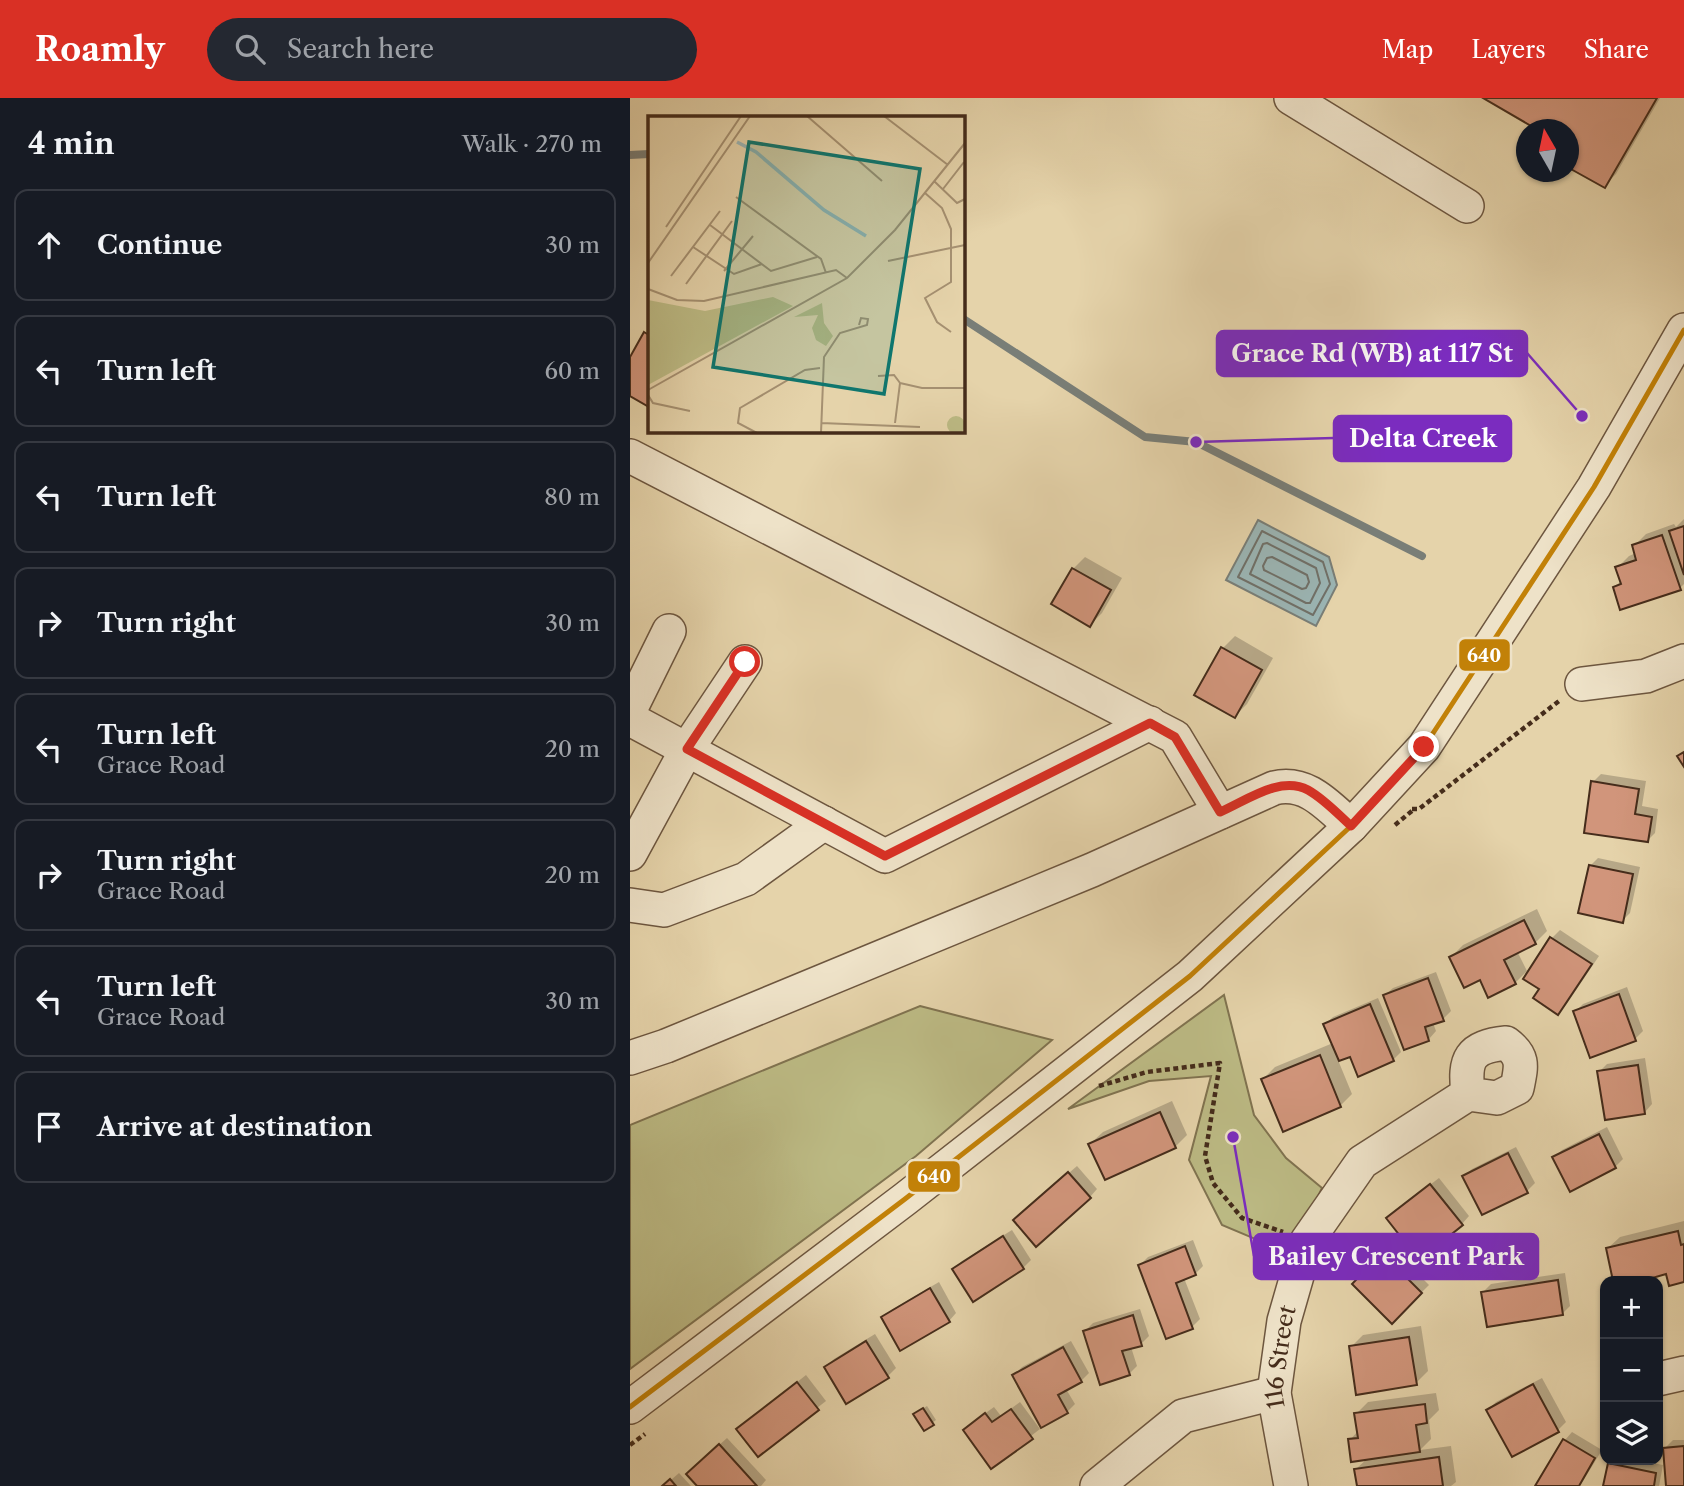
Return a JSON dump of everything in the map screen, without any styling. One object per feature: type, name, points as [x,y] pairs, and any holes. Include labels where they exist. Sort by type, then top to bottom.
[{"type":"street","points":[[1291,98],[1467,206]]},
{"type":"street","points":[[630,1407],[905,1199],[1190,976],[1351,826],[1424,747],[1594,487],[1684,330]]},
{"type":"street","points":[[630,456],[1175,737],[1220,812]]},
{"type":"street","points":[[630,710],[669,631]]},
{"type":"street","points":[[630,853],[687,749],[745,662]]},
{"type":"street","points":[[1582,684],[1646,676],[1684,662]]},
{"type":"street","points":[[630,719],[885,856],[1150,723]]},
{"type":"street","points":[[630,1058],[679,1041],[1092,870],[1274,788],[1287,785],[1309,790],[1351,826]]},
{"type":"street","points":[[630,905],[664,910],[746,879],[824,823]]},
{"type":"street","name":"116 Street","points":[[1291,1486],[1274,1393],[1284,1321],[1307,1241],[1362,1162],[1468,1094]]},
{"type":"street","points":[[1663,1378],[1684,1374]]},
{"type":"street","points":[[1097,1486],[1183,1416],[1274,1393]]},
{"type":"path","points":[[1413,810],[1419,809],[1550,708]]},
{"type":"path","points":[[1091,1088],[1147,1072],[1220,1063],[1205,1156],[1213,1183],[1242,1218],[1274,1229]]},
{"type":"shaded area","points":[[1224,995],[1254,1115],[1286,1158],[1322,1188],[1291,1254],[1222,1225],[1189,1160],[1211,1076],[1149,1081],[1068,1109]]},
{"type":"shaded area","points":[[920,1006],[1052,1040],[916,1156],[630,1369],[630,1125]]},
{"type":"water","points":[[1258,520],[1329,557],[1337,585],[1316,626],[1226,580]]},
{"type":"building","points":[[1483,98],[1657,98],[1605,188],[1579,174],[1579,119],[1519,119]]},
{"type":"building","points":[[644,332],[648,334],[648,406],[630,396],[630,357]]},
{"type":"building","points":[[1684,526],[1684,575],[1669,531]]},
{"type":"building","points":[[1662,535],[1681,590],[1620,610],[1613,587],[1621,584],[1615,567],[1636,560],[1632,545]]},
{"type":"building","points":[[1072,568],[1111,590],[1090,627],[1051,604]]},
{"type":"building","points":[[1221,647],[1262,670],[1235,718],[1194,695]]},
{"type":"building","points":[[1684,752],[1684,767],[1677,756]]},
{"type":"building","points":[[1591,781],[1639,789],[1635,814],[1652,817],[1648,842],[1584,833]]},
{"type":"building","points":[[1589,865],[1633,874],[1623,923],[1578,913]]},
{"type":"building","points":[[1524,920],[1536,944],[1504,960],[1516,984],[1488,998],[1480,980],[1464,988],[1449,957]]},
{"type":"building","points":[[1550,937],[1592,964],[1558,1015],[1533,998],[1539,989],[1523,979]]},
{"type":"building","points":[[1428,978],[1444,1021],[1425,1027],[1429,1041],[1404,1050],[1383,995]]},
{"type":"building","points":[[1619,994],[1636,1041],[1590,1058],[1573,1011]]},
{"type":"building","points":[[1370,1004],[1394,1061],[1358,1077],[1350,1057],[1339,1061],[1323,1024]]},
{"type":"building","points":[[1320,1055],[1341,1107],[1283,1132],[1261,1079]]},
{"type":"building","points":[[1638,1065],[1645,1114],[1605,1120],[1597,1071]]},
{"type":"building","points":[[1160,1112],[1176,1148],[1105,1180],[1088,1144]]},
{"type":"building","points":[[1599,1134],[1616,1168],[1570,1192],[1552,1157]]},
{"type":"building","points":[[1508,1153],[1528,1193],[1482,1215],[1462,1176]]},
{"type":"building","points":[[1068,1172],[1091,1198],[1036,1247],[1013,1220]]},
{"type":"building","points":[[1430,1184],[1463,1225],[1419,1260],[1386,1218]]},
{"type":"building","points":[[1678,1231],[1681,1245],[1684,1244],[1684,1282],[1669,1286],[1666,1274],[1612,1276],[1606,1248]]},
{"type":"building","points":[[1003,1236],[1024,1269],[973,1302],[952,1269]]},
{"type":"building","points":[[1185,1246],[1196,1275],[1176,1283],[1193,1329],[1166,1339],[1138,1265]]},
{"type":"building","points":[[1382,1253],[1422,1293],[1392,1324],[1352,1284]]},
{"type":"building","points":[[1558,1280],[1563,1315],[1487,1327],[1481,1292]]},
{"type":"building","points":[[930,1288],[950,1322],[900,1351],[881,1317]]},
{"type":"building","points":[[1133,1315],[1142,1346],[1122,1351],[1130,1375],[1100,1385],[1083,1331]]},
{"type":"building","points":[[1409,1337],[1417,1385],[1356,1395],[1349,1346]]},
{"type":"building","points":[[866,1341],[889,1378],[846,1404],[824,1367]]},
{"type":"building","points":[[1063,1347],[1082,1382],[1058,1395],[1068,1413],[1041,1428],[1012,1375]]},
{"type":"building","points":[[797,1382],[819,1410],[758,1457],[736,1429]]},
{"type":"building","points":[[1533,1384],[1559,1432],[1512,1457],[1486,1410]]},
{"type":"building","points":[[1425,1404],[1427,1423],[1416,1425],[1420,1452],[1351,1462],[1348,1439],[1358,1438],[1354,1413]]},
{"type":"building","points":[[923,1408],[934,1425],[924,1431],[913,1414]]},
{"type":"building","points":[[1011,1409],[1033,1439],[991,1469],[963,1430],[985,1413],[992,1422]]},
{"type":"building","points":[[1563,1439],[1595,1458],[1579,1486],[1535,1486]]},
{"type":"building","points":[[719,1444],[757,1486],[697,1486],[686,1474]]},
{"type":"building","points":[[1684,1446],[1684,1486],[1666,1486],[1663,1448]]},
{"type":"building","points":[[1439,1457],[1443,1486],[1357,1486],[1354,1469]]},
{"type":"building","points":[[1608,1465],[1656,1473],[1654,1486],[1603,1486]]},
{"type":"building","points":[[670,1479],[676,1486],[662,1486]]},
{"type":"waterway","points":[[630,155],[648,154]]},
{"type":"waterway","points":[[964,319],[1145,437],[1196,442],[1422,556]]},
{"type":"transit line","name":"640","points":[[630,1407],[905,1199],[1190,976],[1351,826],[1424,747],[1594,487],[1684,330]]},
{"type":"place","name":"Grace Rd (WB) at 117 St","points":[[1582,416]]},
{"type":"place","name":"Delta Creek","points":[[1196,442]]},
{"type":"place","name":"Bailey Crescent Park","points":[[1233,1137]]},
{"type":"route","points":[[745,662],[687,749],[885,856],[1150,723],[1175,737],[1220,812],[1287,785],[1309,790],[1351,826],[1424,747]]}]
